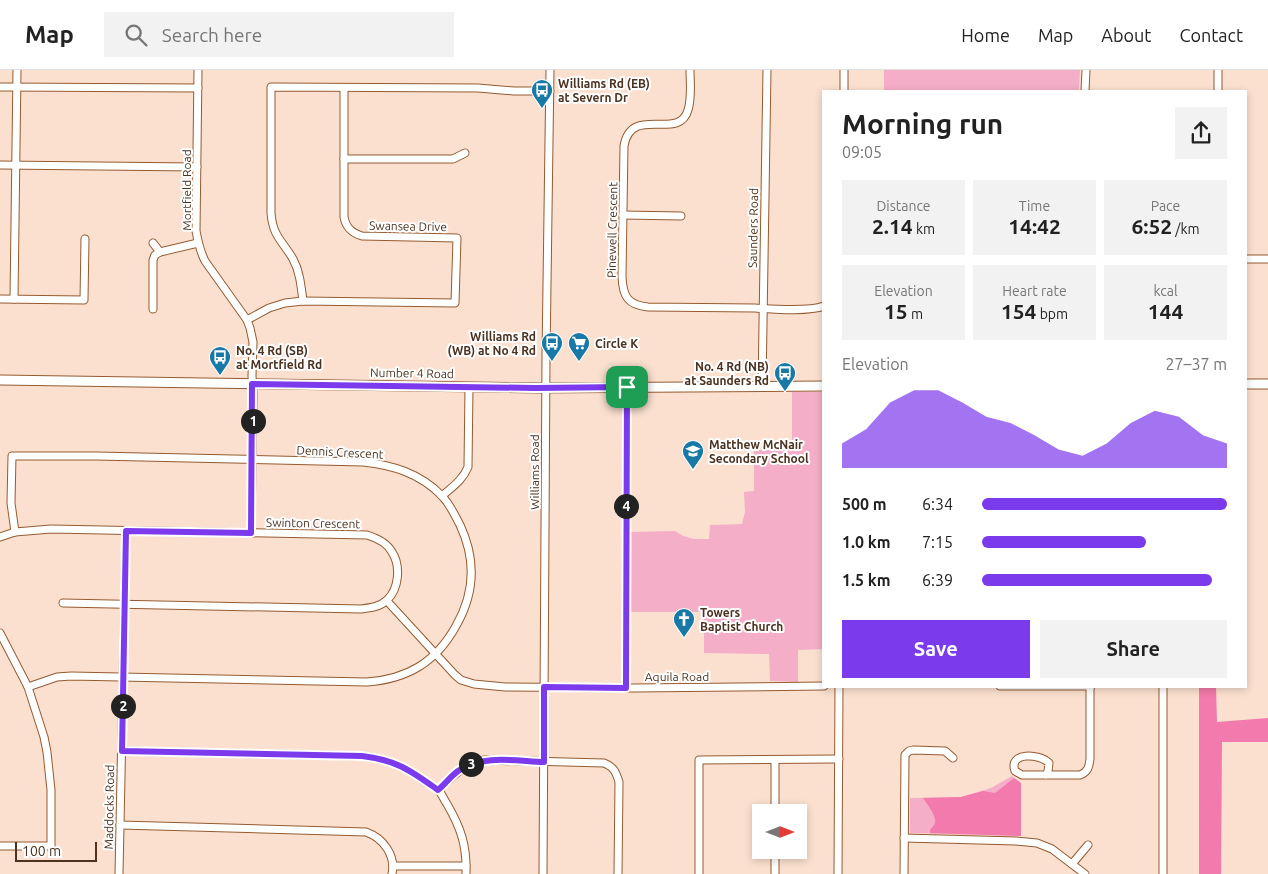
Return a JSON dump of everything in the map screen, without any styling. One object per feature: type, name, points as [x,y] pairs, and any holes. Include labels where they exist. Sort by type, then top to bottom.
[{"type":"main road","name":"Number 4 Road","points":[[0,380],[546,388],[822,386]]},
{"type":"main road","points":[[1247,384],[1268,384]]},
{"type":"street","points":[[14,299],[16,70]]},
{"type":"street","name":"Mortfield Road","points":[[198,70],[196,231],[198,243],[205,261],[247,320],[252,342],[251,533]]},
{"type":"street","name":"Williams Road","points":[[543,874],[550,70]]},
{"type":"street","name":"Pinewell Crescent","points":[[690,70],[689,107],[684,118],[674,124],[638,126],[627,135],[624,146],[622,286],[625,296],[640,306],[810,309],[822,306]]},
{"type":"street","name":"Saunders Road","points":[[762,387],[767,70]]},
{"type":"street","points":[[844,70],[844,90]]},
{"type":"street","points":[[1085,90],[1086,70]]},
{"type":"street","points":[[1218,70],[1218,90]]},
{"type":"street","points":[[0,87],[198,88]]},
{"type":"street","points":[[247,320],[269,308],[285,303],[302,301],[298,272],[292,258],[277,236],[272,223],[271,87],[478,88],[550,91]]},
{"type":"street","name":"Swansea Drive","points":[[302,301],[455,303],[456,238],[362,236],[351,232],[345,223],[344,88]]},
{"type":"street","points":[[344,159],[453,159],[465,153]]},
{"type":"street","points":[[0,165],[197,167]]},
{"type":"street","points":[[623,215],[681,216]]},
{"type":"street","points":[[0,299],[84,300],[85,239]]},
{"type":"street","points":[[153,243],[160,252]]},
{"type":"street","points":[[153,309],[153,260],[155,255],[160,252],[198,243]]},
{"type":"street","points":[[1247,259],[1268,259]]},
{"type":"street","points":[[442,496],[459,481],[468,467],[469,387]]},
{"type":"street","points":[[626,688],[627,387]]},
{"type":"street","name":"Dennis Crescent","points":[[15,532],[11,503],[12,456],[363,462],[386,465],[410,473],[442,496],[464,534],[470,557],[471,579],[466,605],[445,644],[436,655],[421,666],[381,681],[71,676],[57,677],[28,687]]},
{"type":"street","name":"Swinton Crescent","points":[[0,537],[15,532],[51,529],[367,535],[381,540],[392,551],[396,562],[398,576],[394,589],[387,601]]},
{"type":"street","name":"Maddocks Road","points":[[119,874],[126,531]]},
{"type":"street","points":[[62,603],[361,609],[377,606],[387,601]]},
{"type":"street","name":"Aquila Road","points":[[387,601],[455,675],[468,683],[505,687],[822,686]]},
{"type":"street","points":[[0,846],[51,846],[51,790],[47,752],[28,687],[1,638]]},
{"type":"street","points":[[838,874],[839,688]]},
{"type":"street","points":[[1046,775],[1049,763],[1040,757],[1024,756],[1017,759],[1014,763],[1014,769],[1020,775],[1046,775],[1080,775],[1089,768],[1091,688]]},
{"type":"street","points":[[1162,688],[1163,874]]},
{"type":"street","points":[[904,874],[904,768],[906,753],[914,750],[945,751],[953,758]]},
{"type":"street","points":[[122,751],[362,756],[380,758],[395,763],[411,771],[438,790],[455,818],[462,834],[466,874]]},
{"type":"street","points":[[699,874],[699,760],[839,759]]},
{"type":"street","points":[[438,790],[457,772],[471,764],[484,760],[604,763],[614,769],[619,782],[618,874]]},
{"type":"street","points":[[775,804],[776,760]]},
{"type":"street","points":[[120,825],[366,832],[378,838],[385,846],[391,856],[393,870],[466,866]]},
{"type":"street","points":[[904,838],[1029,841],[1052,849],[1084,874]]},
{"type":"street","points":[[1072,864],[1088,845]]},
{"type":"street","points":[[774,874],[775,859]]},
{"type":"shaded area","points":[[884,70],[1080,70],[1079,90],[884,90]]},
{"type":"shaded area","points":[[792,392],[822,392],[822,649],[798,650],[798,682],[770,681],[769,654],[704,653],[704,612],[630,612],[631,532],[675,531],[683,536],[694,539],[709,539],[710,525],[742,524],[745,512],[744,492],[754,491],[754,450],[792,449]]},
{"type":"shaded area","points":[[1199,688],[1216,688],[1217,722],[1268,718],[1268,742],[1222,742],[1221,874],[1199,874]]},
{"type":"shaded area","points":[[1012,776],[1021,783],[1021,836],[910,833],[910,798],[961,797],[991,788]]},
{"type":"shaded area","points":[[1014,778],[1021,783],[1021,836],[930,833],[930,829],[935,823],[935,817],[923,798],[961,797],[983,791],[995,793]]},
{"type":"place","name":"Williams Rd (EB) at Severn Dr","points":[[542,109]]},
{"type":"place","name":"Williams Rd (WB) at No 4 Rd","points":[[552,362]]},
{"type":"place","name":"Circle K","points":[[579,362]]},
{"type":"place","name":"No. 4 Rd (SB) at Mortfield Rd","points":[[220,376]]},
{"type":"place","name":"No. 4 Rd (NB) at Saunders Rd","points":[[785,392]]},
{"type":"place","name":"Matthew McNair Secondary School","points":[[693,470]]},
{"type":"place","name":"Towers Baptist Church","points":[[684,638]]},
{"type":"route","points":[[252,384],[535,388],[627,387],[626,688],[544,687],[544,762],[484,760],[471,764],[457,772],[438,790],[411,771],[380,758],[362,756],[122,751],[126,531],[251,533],[252,384]]}]
